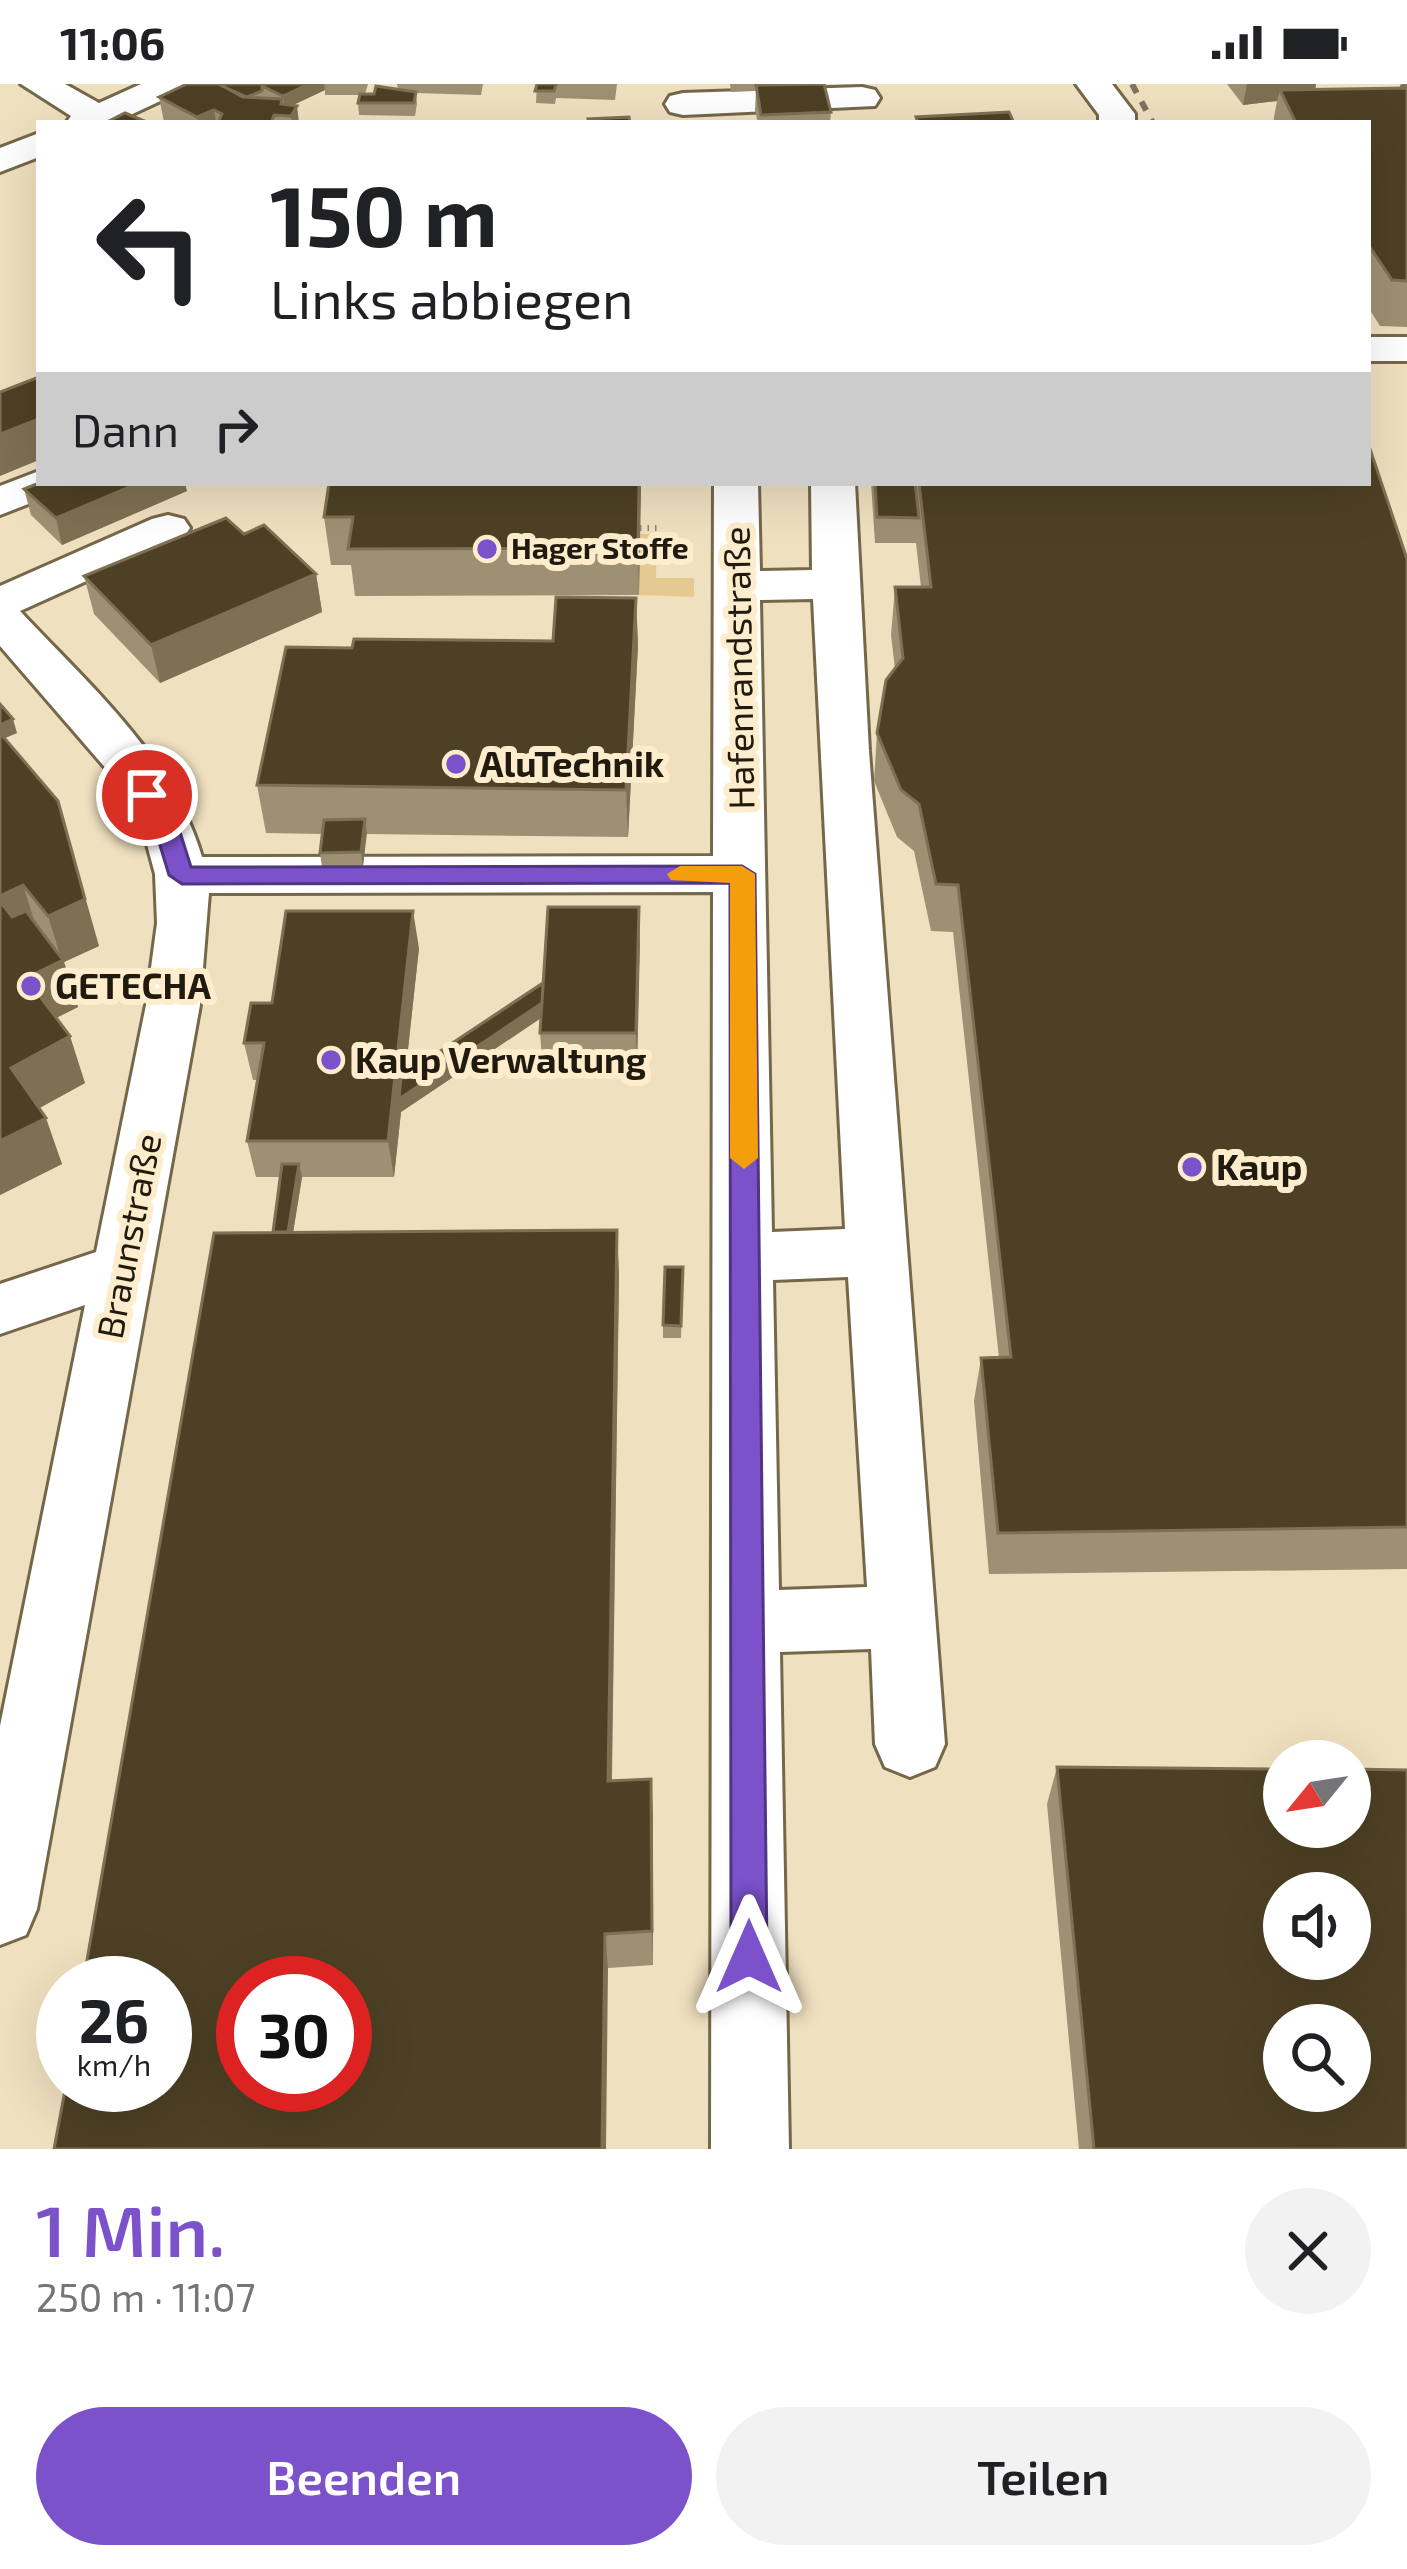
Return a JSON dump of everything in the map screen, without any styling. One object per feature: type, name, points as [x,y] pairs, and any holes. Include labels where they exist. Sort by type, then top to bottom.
[{"type":"street","points":[[39,84],[92,120],[170,84]]},
{"type":"street","points":[[1094,84],[1117,120]]},
{"type":"street","points":[[683,104],[863,102]]},
{"type":"street","points":[[0,161],[36,145]]},
{"type":"street","points":[[1371,349],[1407,349]]},
{"type":"street","points":[[0,502],[37,486]]},
{"type":"street","name":"Hafenrandstraße","points":[[736,486],[750,2149]]},
{"type":"street","points":[[833,486],[846,830],[862,995],[910,1744]]},
{"type":"street","points":[[0,603],[168,528]]},
{"type":"street","points":[[740,586],[835,584]]},
{"type":"street","name":"Braunstraße","points":[[0,618],[127,759],[168,832],[182,875],[184,917],[173,1005],[0,1909]]},
{"type":"street","points":[[182,875],[742,874]]},
{"type":"street","points":[[745,1257],[876,1252]]},
{"type":"street","points":[[0,1309],[122,1268]]},
{"type":"street","points":[[747,1622],[903,1617]]},
{"type":"path","points":[[640,528],[657,528]]},
{"type":"shaded area","points":[[640,534],[657,534],[656,578],[694,578],[694,597],[639,595]]},
{"type":"building","points":[[187,84],[219,84],[243,97],[282,99],[281,104],[297,106],[291,116],[274,115],[272,120],[219,120],[222,114],[214,110],[197,117],[159,97]]},
{"type":"building","points":[[309,84],[283,96],[262,86],[262,91],[247,97],[222,86]]},
{"type":"building","points":[[537,84],[556,85],[554,91],[535,91]]},
{"type":"building","points":[[824,84],[831,112],[761,115],[756,85]]},
{"type":"building","points":[[376,86],[416,92],[414,103],[358,103],[360,94],[374,94]]},
{"type":"building","points":[[1407,88],[1407,281],[1392,280],[1371,248],[1371,120],[1295,120],[1280,90]]},
{"type":"building","points":[[1009,112],[1013,120],[917,120]]},
{"type":"building","points":[[125,113],[142,120],[111,120]]},
{"type":"building","points":[[36,378],[36,420],[0,434],[0,392]]},
{"type":"building","name":"Kaup","points":[[1371,452],[1407,559],[1407,1527],[998,1533],[981,1358],[1011,1357],[958,885],[936,884],[919,804],[901,790],[877,733],[886,680],[903,658],[895,587],[931,587],[919,486],[1371,486]]},
{"type":"building","points":[[36,484],[132,486],[56,518],[24,489]]},
{"type":"building","points":[[329,486],[639,486],[638,548],[348,549],[353,517],[324,517]]},
{"type":"building","points":[[875,486],[915,486],[919,518],[877,517]]},
{"type":"building","points":[[226,518],[244,534],[264,525],[316,574],[151,645],[84,576]]},
{"type":"building","name":"AluTechnik","points":[[556,597],[636,598],[626,790],[257,785],[286,647],[352,648],[354,639],[553,641]]},
{"type":"building","points":[[0,704],[13,719],[0,725]]},
{"type":"building","points":[[0,733],[58,801],[85,899],[48,916],[23,885],[0,896]]},
{"type":"building","points":[[365,819],[361,852],[320,853],[324,820]]},
{"type":"building","points":[[0,901],[12,917],[26,911],[63,960],[26,978],[70,1036],[11,1068],[46,1118],[0,1141]]},
{"type":"building","points":[[548,907],[639,907],[636,1033],[540,1033]]},
{"type":"building","name":"Kaup Verwaltung","points":[[286,911],[413,911],[388,1141],[247,1141],[264,1043],[244,1043],[251,1003],[272,1003]]},
{"type":"building","points":[[543,983],[542,1003],[399,1099],[401,1077]]},
{"type":"building","points":[[282,1164],[299,1164],[288,1232],[273,1232]]},
{"type":"building","points":[[617,1230],[608,1781],[651,1779],[652,1931],[605,1934],[602,2149],[54,2149],[61,2112],[192,2112],[192,1956],[88,1956],[214,1233]]},
{"type":"building","points":[[665,1267],[683,1267],[681,1326],[663,1325]]},
{"type":"building","points":[[1057,1767],[1263,1769],[1263,1848],[1371,1848],[1371,1769],[1407,1770],[1407,2149],[1094,2149]]},
{"type":"railway","points":[[1132,84],[1151,120]]},
{"type":"railway","points":[[1401,84],[1407,87]]},
{"type":"slow traffic","points":[[680,874],[742,874],[744,1158]]},
{"type":"place","name":"Hager Stoffe","points":[[487,549]]},
{"type":"place","name":"AluTechnik","points":[[456,764]]},
{"type":"place","name":"GETECHA","points":[[31,986]]},
{"type":"place","name":"Kaup Verwaltung","points":[[331,1060]]},
{"type":"place","name":"Kaup","points":[[1192,1167]]},
{"type":"route","points":[[147,795],[168,832],[182,875],[742,874],[749,1957]]}]
